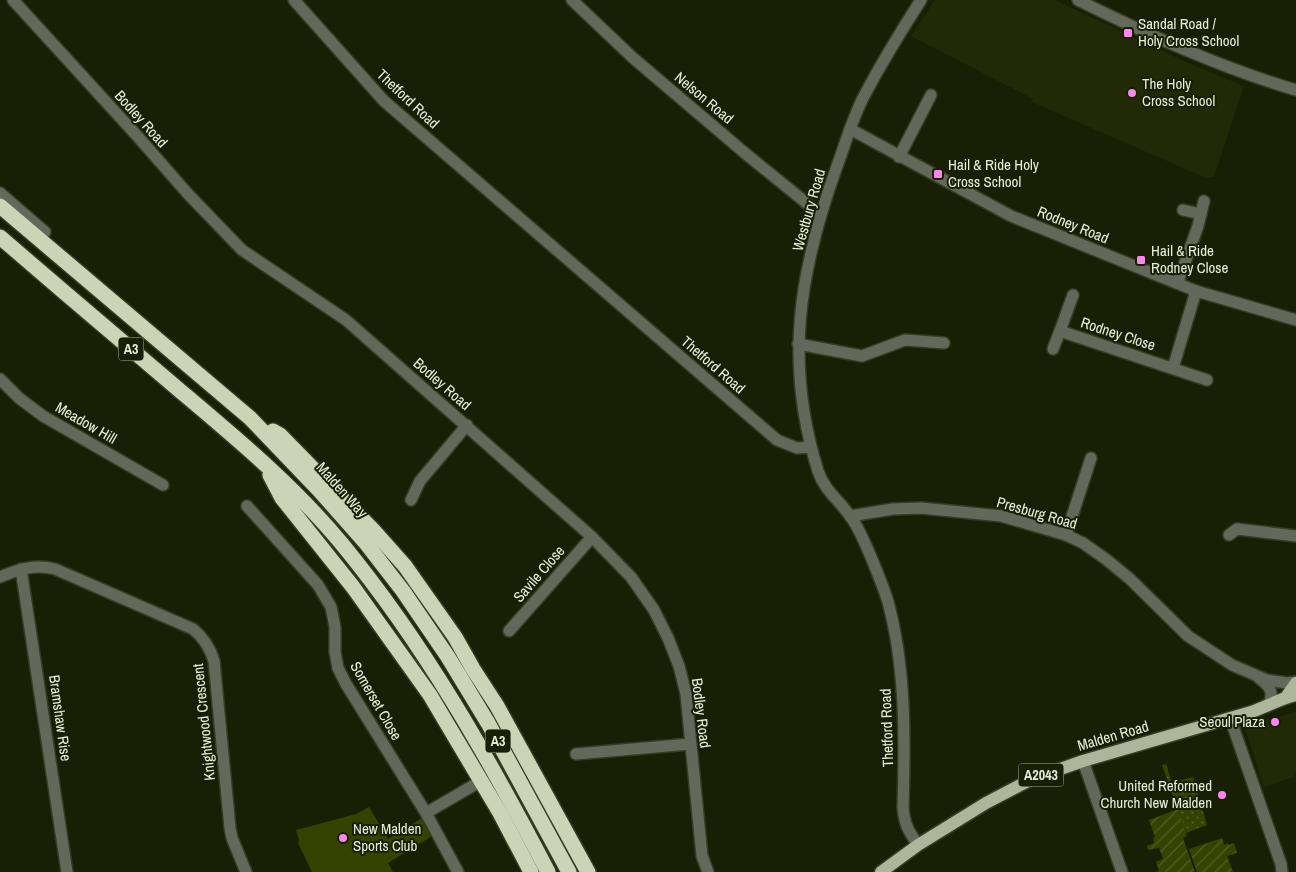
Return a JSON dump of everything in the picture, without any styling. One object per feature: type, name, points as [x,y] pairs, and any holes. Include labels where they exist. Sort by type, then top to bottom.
[{"type":"highway","name":"Malden Way","points":[[0,206],[250,418],[319,490],[365,542],[408,599],[448,658],[488,723],[569,872]]},
{"type":"highway","name":"A3","points":[[0,237],[262,460],[341,543],[404,625],[433,667],[473,733],[548,872]]},
{"type":"highway","points":[[250,418],[280,435],[373,530],[404,566],[455,637],[497,706],[588,872]]},
{"type":"highway","points":[[262,460],[282,498],[353,587],[430,694],[532,872]]},
{"type":"main road","name":"Malden Road","points":[[884,871],[918,845],[1009,790],[1048,773],[1083,761],[1268,706],[1291,696],[1296,682]]},
{"type":"street","name":"Bodley Road","points":[[13,0],[140,138],[188,194],[242,250],[346,320],[592,537],[631,577],[654,610],[679,666],[686,694],[702,856],[708,872]]},
{"type":"street","name":"Thetford Road","points":[[294,0],[384,101],[623,308],[777,440],[797,448],[811,446],[819,474],[831,495],[850,516],[868,551],[888,601],[897,642],[902,695],[903,808],[907,829],[918,845]]},
{"type":"street","name":"Nelson Road","points":[[572,0],[632,56],[746,154],[820,214]]},
{"type":"street","name":"Westbury Road","points":[[811,446],[799,387],[798,344],[800,307],[820,214],[850,130],[864,98],[921,0]]},
{"type":"street","points":[[1078,0],[1200,56],[1296,90]]},
{"type":"street","points":[[899,157],[931,96]]},
{"type":"street","name":"Rodney Road","points":[[850,130],[1011,216],[1178,282],[1196,291],[1296,320]]},
{"type":"street","points":[[0,194],[45,232]]},
{"type":"street","points":[[1178,282],[1198,226],[1204,200]]},
{"type":"street","points":[[1183,210],[1201,214]]},
{"type":"street","points":[[1174,368],[1196,291]]},
{"type":"street","name":"Rodney Close","points":[[1074,295],[1060,331],[1206,380]]},
{"type":"street","points":[[1053,349],[1060,331]]},
{"type":"street","points":[[798,344],[862,356],[905,340],[944,343]]},
{"type":"street","name":"Meadow Hill","points":[[0,379],[19,398],[43,416],[163,485]]},
{"type":"street","points":[[411,500],[420,480],[467,425]]},
{"type":"street","points":[[1066,535],[1091,458]]},
{"type":"street","name":"Somerset Close","points":[[247,506],[318,585],[331,606],[336,626],[335,652],[338,668],[426,813],[458,872]]},
{"type":"street","name":"Presburg Road","points":[[850,516],[893,509],[921,508],[1001,516],[1066,535],[1083,543],[1107,560],[1130,579],[1188,636],[1232,665],[1259,678],[1287,683],[1296,682]]},
{"type":"street","points":[[1229,536],[1237,529],[1296,536]]},
{"type":"street","name":"Savile Close","points":[[509,631],[592,537]]},
{"type":"street","name":"Knightwood Crescent","points":[[0,577],[35,566],[56,569],[193,629],[207,644],[214,661],[230,828],[232,838],[246,872]]},
{"type":"street","name":"Bramshaw Rise","points":[[22,569],[67,872]]},
{"type":"street","points":[[1259,678],[1270,689],[1271,700],[1268,706]]},
{"type":"street","points":[[1230,718],[1281,864],[1282,872]]},
{"type":"street","points":[[576,754],[690,744]]},
{"type":"street","points":[[1083,761],[1122,872]]},
{"type":"street","points":[[426,813],[481,781]]},
{"type":"shaded area","name":"The Holy Cross School","points":[[935,0],[1055,0],[1186,62],[1244,86],[1214,177],[1206,178],[1032,102],[1033,99],[911,36]]},
{"type":"shaded area","points":[[1296,712],[1296,772],[1294,777],[1264,787],[1244,726]]},
{"type":"green space","points":[[1166,764],[1172,783],[1193,777],[1207,825],[1186,833],[1162,765]]},
{"type":"green space","name":"New Malden Sports Club","points":[[369,807],[388,839],[422,818],[432,836],[388,863],[393,872],[312,872],[298,843],[296,830],[356,814]]},
{"type":"green space","points":[[1178,809],[1187,836],[1183,838],[1195,872],[1156,872],[1159,871],[1156,862],[1163,859],[1159,848],[1148,850],[1147,846],[1154,843],[1153,838],[1155,837],[1149,820]]},
{"type":"green space","points":[[1222,838],[1224,845],[1234,843],[1237,853],[1227,856],[1233,872],[1197,872],[1189,849]]},
{"type":"place","name":"Sandal Road / Holy Cross School","points":[[1128,33]]},
{"type":"place","name":"The Holy Cross School","points":[[1132,93]]},
{"type":"place","name":"Hail & Ride Holy Cross School","points":[[938,174]]},
{"type":"place","name":"Hail & Ride Rodney Close","points":[[1141,260]]},
{"type":"place","name":"Seoul Plaza","points":[[1275,722]]},
{"type":"place","name":"United Reformed Church New Malden","points":[[1222,795]]},
{"type":"place","name":"New Malden Sports Club","points":[[343,838]]}]
